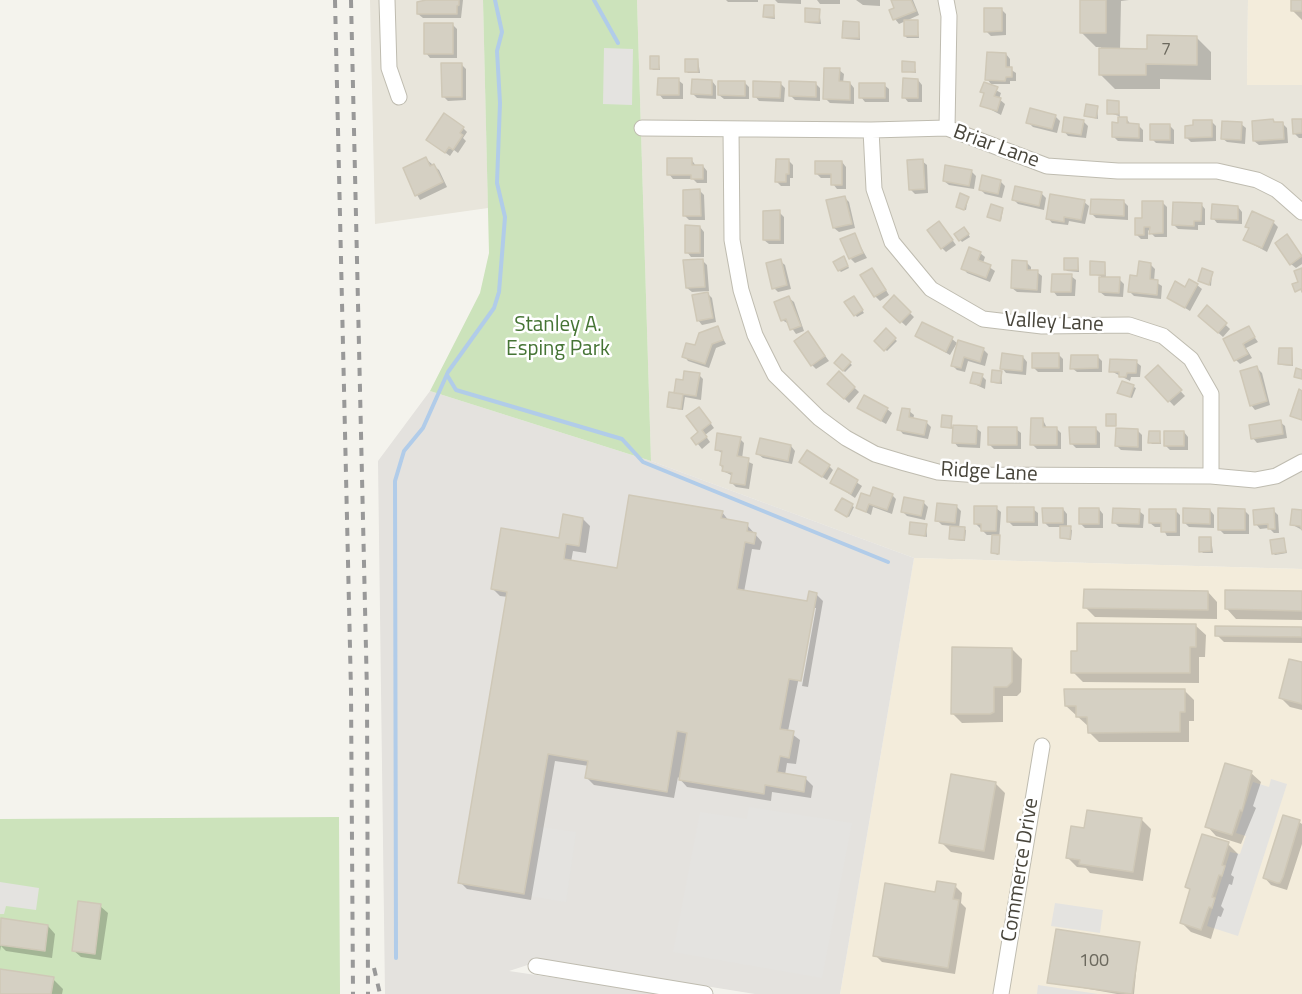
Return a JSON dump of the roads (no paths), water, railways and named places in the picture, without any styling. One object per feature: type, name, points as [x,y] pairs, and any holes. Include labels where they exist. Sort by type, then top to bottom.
[{"type":"street","points":[[387,0],[389,68],[399,97]]},
{"type":"street","points":[[946,0],[949,16],[947,128]]},
{"type":"street","name":"Briar Lane","points":[[642,128],[872,130],[947,128],[1047,166],[1118,171],[1217,171],[1257,180],[1277,190],[1302,212]]},
{"type":"street","name":"Ridge Lane","points":[[731,129],[732,240],[741,290],[755,335],[775,375],[819,418],[846,438],[875,454],[938,472],[979,475],[1211,476],[1268,479],[1302,462]]},
{"type":"street","name":"Valley Lane","points":[[872,130],[874,189],[892,242],[931,289],[983,319],[1042,326],[1129,325],[1163,336],[1191,359],[1211,393],[1211,476]]},
{"type":"street","name":"Commerce Drive","points":[[1001,994],[1042,746]]},
{"type":"street","points":[[536,966],[705,994]]},
{"type":"waterway","points":[[396,958],[395,481],[404,451],[423,428],[448,372],[494,308],[499,292],[505,217],[497,183],[500,103],[497,51],[502,32],[495,0]]},
{"type":"waterway","points":[[594,0],[618,43]]},
{"type":"waterway","points":[[447,375],[456,390],[622,439],[643,462],[888,562]]},
{"type":"railway","points":[[335,0],[351,691],[353,994]]},
{"type":"railway","points":[[351,0],[367,693],[368,994]]},
{"type":"railway","points":[[374,968],[380,994]]},
{"type":"park label","name":"Stanley A. Esping Park","points":[[558,338]]}]
